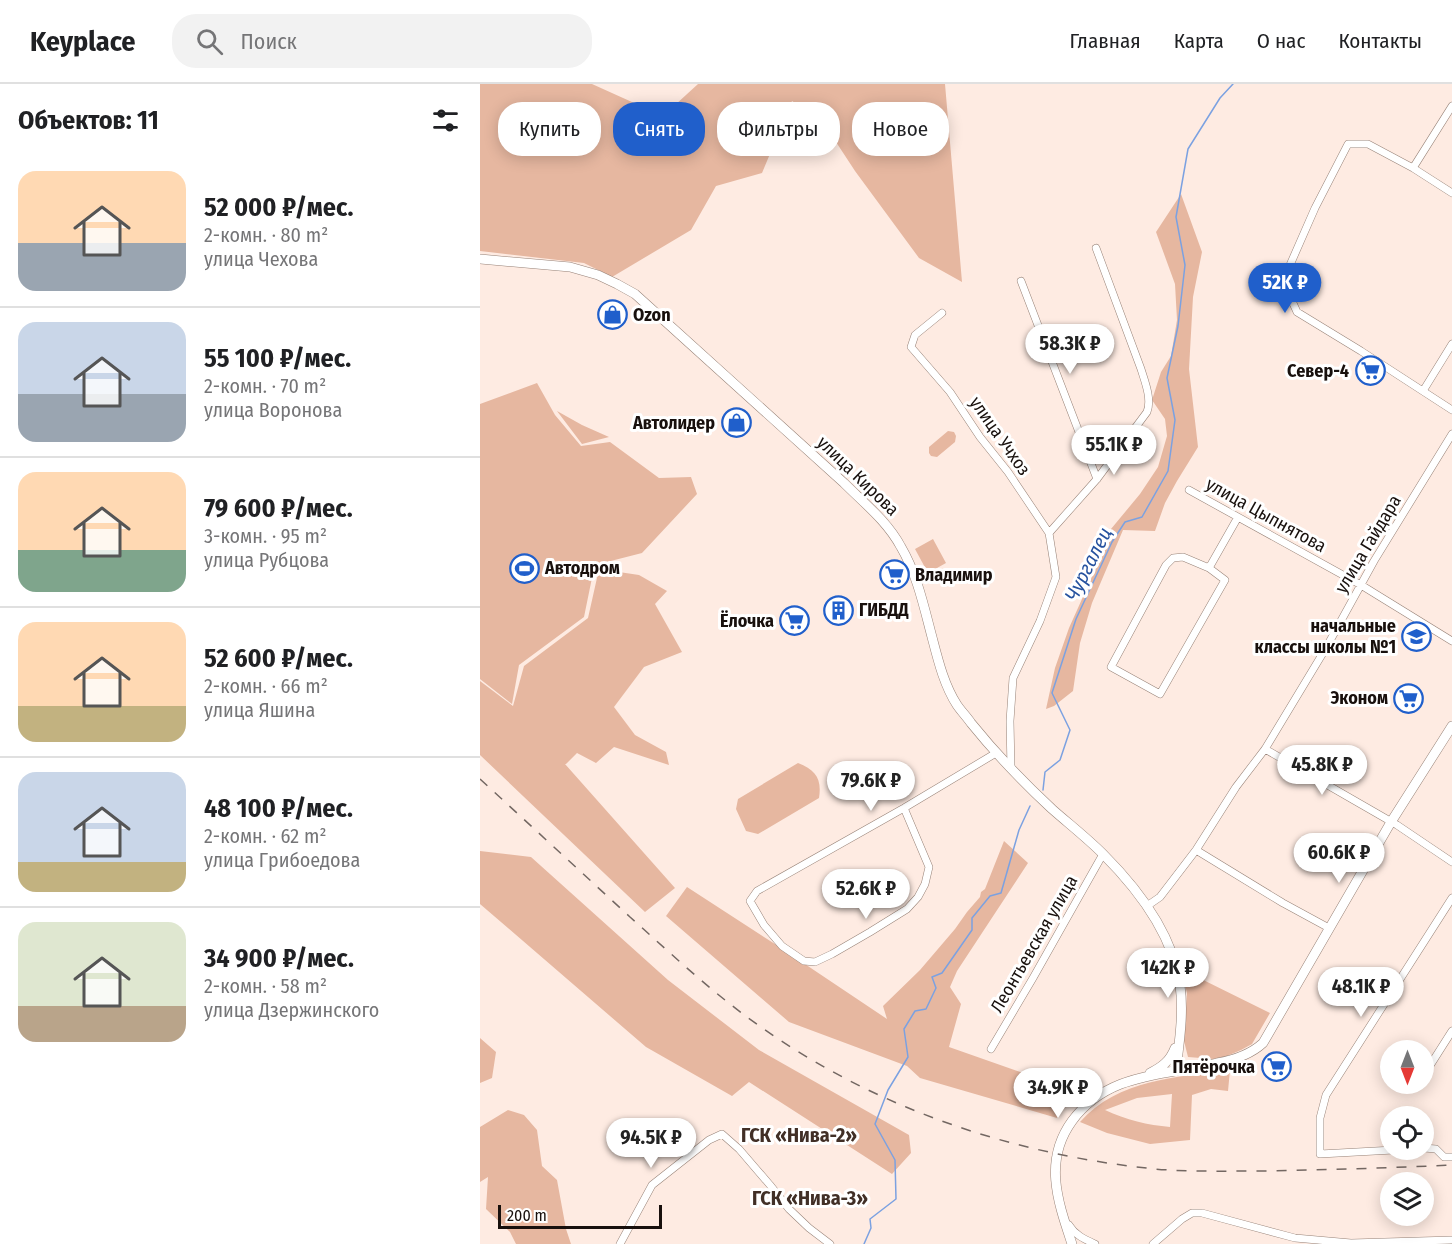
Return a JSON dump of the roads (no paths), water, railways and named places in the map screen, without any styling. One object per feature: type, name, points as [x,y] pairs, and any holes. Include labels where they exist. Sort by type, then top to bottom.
[{"type":"main road","name":"улица Кирова","points":[[480,259],[570,267],[598,275],[635,294],[876,513],[903,549],[918,585],[939,665],[957,705],[1011,769],[1103,854],[1121,874],[1147,906],[1167,942],[1178,973],[1182,1000],[1176,1071]]},
{"type":"main road","points":[[1072,1244],[1055,1186],[1060,1144],[1071,1123],[1084,1106],[1101,1092],[1112,1087],[1142,1077],[1241,1057],[1263,1043],[1391,822],[1452,726]]},
{"type":"main road","points":[[1142,1077],[1165,1064],[1175,1050],[1179,1036]]},
{"type":"main road","points":[[1178,1052],[1183,1063],[1195,1068]]},
{"type":"street","points":[[1413,168],[1452,106]]},
{"type":"street","points":[[1452,193],[1413,168],[1368,144],[1348,144],[1315,208],[1283,281],[1298,312],[1452,410]]},
{"type":"street","points":[[1049,533],[1097,478],[1147,412],[1149,405],[1141,369],[1096,248]]},
{"type":"street","points":[[1021,281],[1097,478]]},
{"type":"street","name":"улица Учхоз","points":[[942,313],[915,335],[911,347],[950,392],[1049,533],[1056,577],[1040,621],[1013,678],[1010,721],[1011,769]]},
{"type":"street","points":[[1423,391],[1452,344]]},
{"type":"street","name":"улица Гайдара","points":[[1147,906],[1160,897],[1196,850],[1236,787],[1265,749],[1452,434]]},
{"type":"street","name":"улица Цыпнятова","points":[[1189,490],[1361,585],[1452,641]]},
{"type":"street","points":[[1209,568],[1238,517]]},
{"type":"street","points":[[1183,557],[1209,568],[1225,580],[1160,694],[1111,667],[1166,565],[1173,558],[1183,557]]},
{"type":"street","points":[[1265,749],[1391,822],[1452,862]]},
{"type":"street","points":[[904,808],[929,867],[925,884],[908,909],[815,962],[804,961],[782,946],[764,925],[750,901],[757,891],[996,753]]},
{"type":"street","points":[[1196,850],[1329,928]]},
{"type":"street","name":"Леонтьевская улица","points":[[991,1049],[1103,854]]},
{"type":"street","points":[[1380,1151],[1320,1154],[1320,1119],[1326,1095],[1452,898]]},
{"type":"street","points":[[1434,1060],[1452,1031]]},
{"type":"street","points":[[1444,1046],[1452,1046]]},
{"type":"street","points":[[620,1244],[652,1185],[709,1140],[722,1134],[739,1149],[789,1209],[830,1244]]},
{"type":"street","points":[[1434,1149],[1444,1157],[1452,1156]]},
{"type":"street","points":[[1061,1212],[1072,1231],[1095,1244]]},
{"type":"street","points":[[1153,1244],[1192,1213],[1202,1213],[1295,1238],[1351,1243],[1452,1240]]},
{"type":"waterway","name":"Чургалец","points":[[1043,790],[1045,772],[1060,760],[1070,730],[1052,693],[1076,619],[1112,542],[1125,522],[1142,517],[1168,471],[1175,420],[1167,378],[1178,326],[1185,265],[1176,217],[1188,149],[1220,98],[1233,84]]},
{"type":"waterway","name":"Чургалец","points":[[864,1244],[871,1228],[870,1219],[896,1199],[895,1160],[875,1124],[888,1090],[908,1057],[904,1029],[915,1011],[926,1009],[936,988],[932,977],[942,973],[972,930],[972,918],[990,896],[1001,893],[1019,830],[1030,806]]},
{"type":"railway","points":[[480,779],[671,954],[743,1014],[789,1046],[837,1074],[887,1099],[938,1120],[1045,1151],[1099,1162],[1155,1169],[1259,1171],[1452,1165]]},
{"type":"place","name":"Ozon","points":[[612,315]]},
{"type":"place","name":"Север-4","points":[[1370,371]]},
{"type":"place","name":"Автолидер","points":[[736,423]]},
{"type":"place","name":"Автодром","points":[[524,568]]},
{"type":"place","name":"Владимир","points":[[894,575]]},
{"type":"place","name":"ГИБДД","points":[[838,610]]},
{"type":"place","name":"Ёлочка","points":[[795,621]]},
{"type":"place","name":"начальные классы школы №1","points":[[1417,636]]},
{"type":"place","name":"Эконом","points":[[1409,698]]},
{"type":"place","name":"Пятёрочка","points":[[1276,1067]]},
{"type":"district","name":"ГСК «Нива-2»","points":[[799,1135]]},
{"type":"district","name":"ГСК «Нива-3»","points":[[810,1198]]}]
